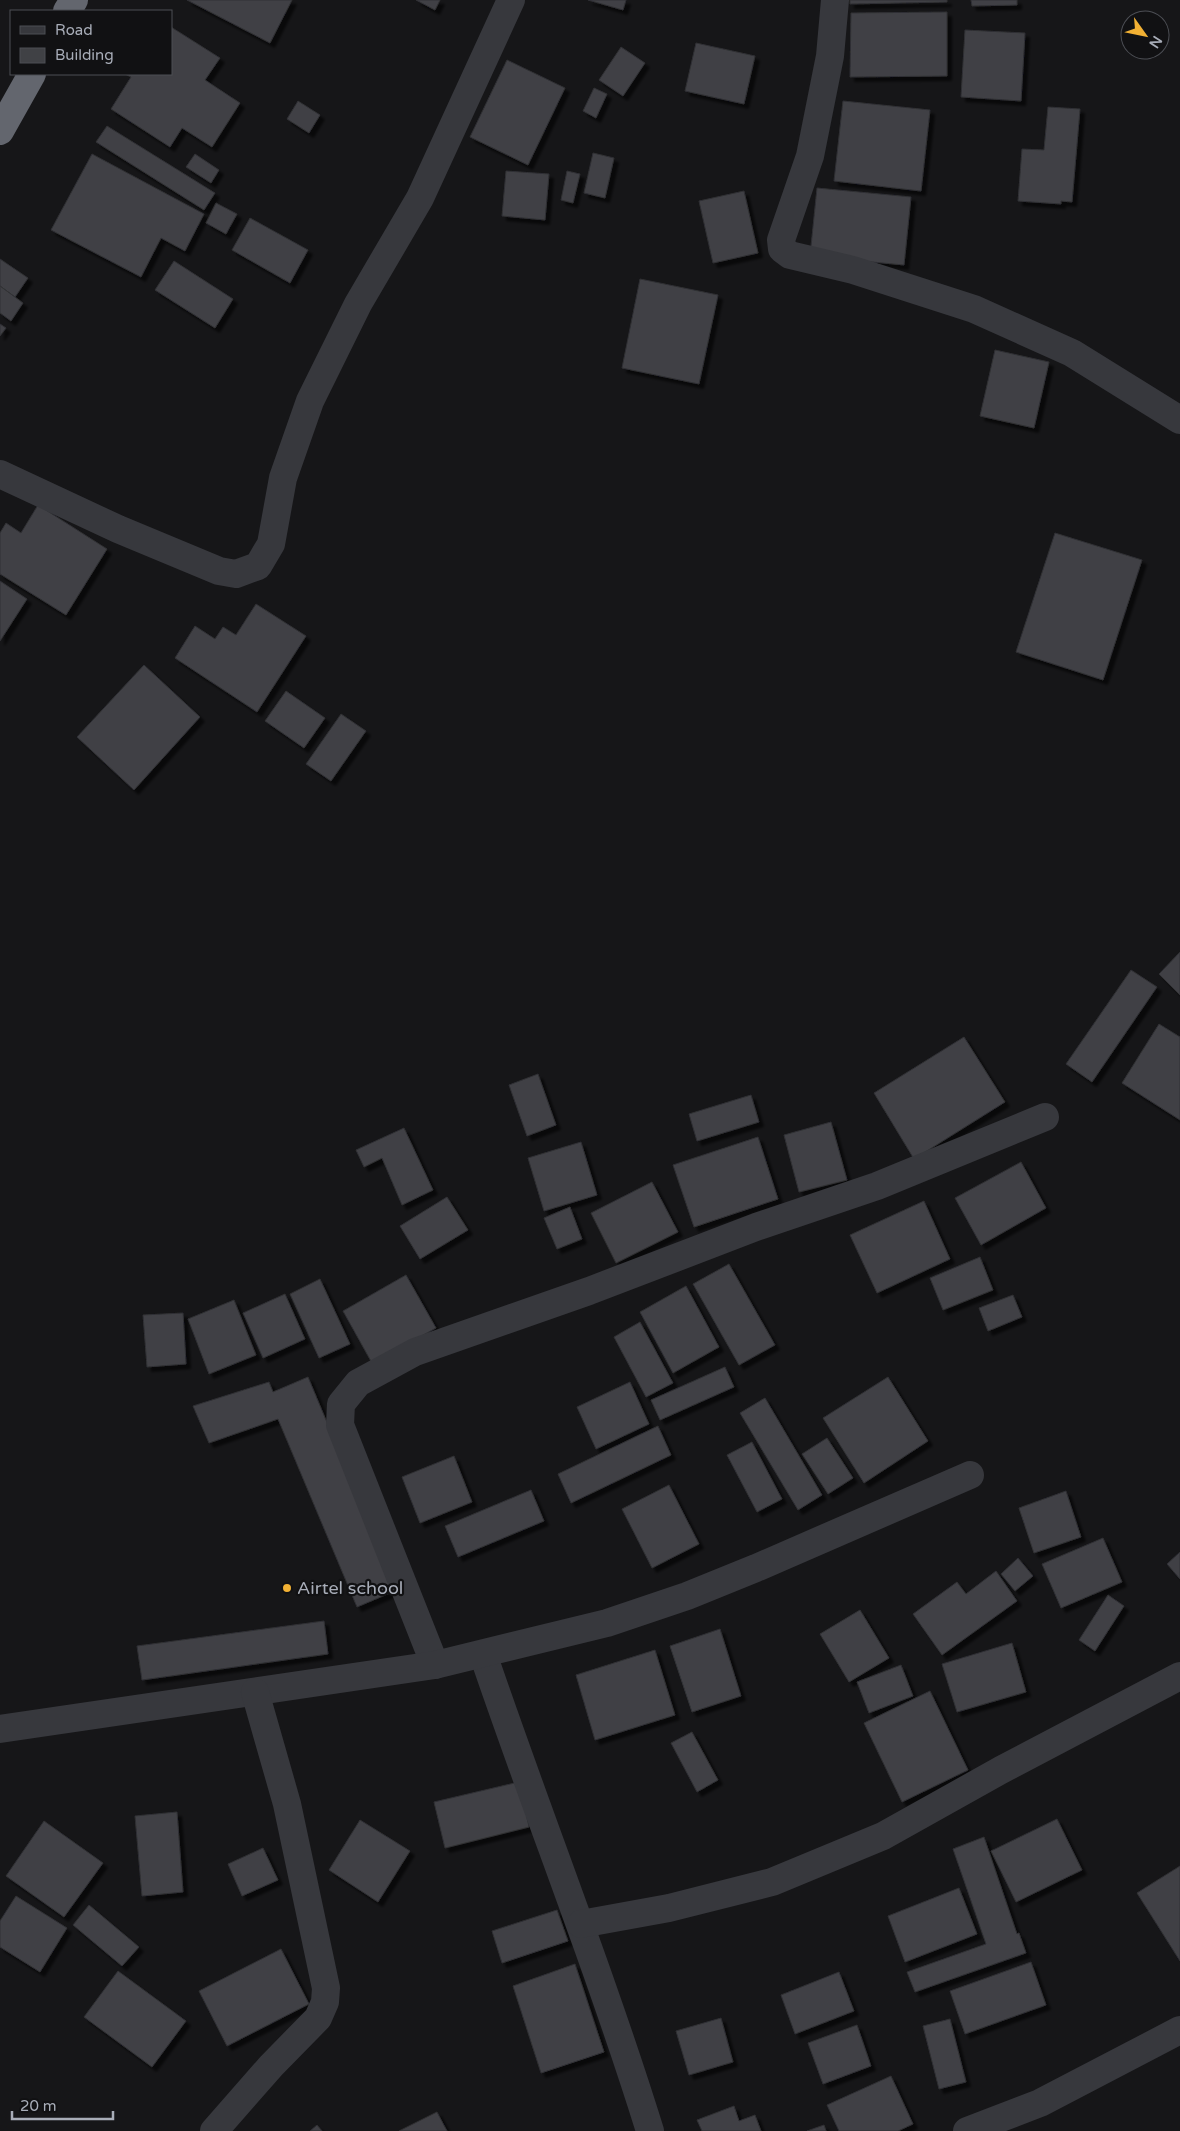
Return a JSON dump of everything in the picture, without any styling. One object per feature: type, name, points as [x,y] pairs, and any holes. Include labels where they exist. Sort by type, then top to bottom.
[{"type":"highway","points":[[0,131],[31,75]]},
{"type":"street","points":[[0,474],[118,528],[219,571],[236,574],[258,566],[271,544],[282,478],[310,401],[358,304],[420,198],[511,0]]},
{"type":"street","points":[[835,0],[830,56],[810,156],[781,240],[782,249],[790,255],[853,270],[974,309],[1072,353],[1180,420]]},
{"type":"street","points":[[435,1665],[340,1425],[342,1404],[358,1383],[415,1352],[589,1291],[756,1227],[877,1186],[1045,1117]]},
{"type":"street","points":[[0,1729],[435,1665],[607,1622],[687,1596],[970,1475]]},
{"type":"street","points":[[483,1654],[531,1795],[581,1924],[650,2131]]},
{"type":"street","points":[[581,1924],[669,1908],[772,1882],[883,1836],[1001,1770],[1180,1676]]},
{"type":"street","points":[[214,2131],[271,2066],[318,2018],[325,2002],[326,1988],[287,1804],[255,1692]]},
{"type":"street","points":[[967,2131],[1040,2103],[1180,2030]]},
{"type":"building","points":[[187,0],[292,0],[270,43]]},
{"type":"building","points":[[416,0],[440,0],[435,10]]},
{"type":"building","points":[[588,0],[626,0],[623,10]]},
{"type":"building","points":[[850,0],[947,0],[947,2],[850,4]]},
{"type":"building","points":[[971,0],[1017,0],[1017,5],[972,6]]},
{"type":"building","points":[[947,12],[947,76],[850,77],[851,13]]},
{"type":"building","points":[[172,28],[220,58],[205,80],[240,103],[212,147],[182,128],[170,147],[111,109],[131,77],[127,75],[172,75]]},
{"type":"building","points":[[965,30],[1025,33],[1021,101],[961,97]]},
{"type":"building","points":[[696,43],[755,56],[744,104],[685,91]]},
{"type":"building","points":[[621,47],[645,63],[623,96],[599,80]]},
{"type":"building","points":[[507,60],[565,88],[528,165],[470,137]]},
{"type":"building","points":[[594,88],[607,94],[596,118],[583,111]]},
{"type":"building","points":[[298,101],[320,115],[309,133],[287,119]]},
{"type":"building","points":[[843,101],[930,110],[921,191],[834,181]]},
{"type":"building","points":[[1048,107],[1080,109],[1072,202],[1061,201],[1061,204],[1018,201],[1022,149],[1044,150]]},
{"type":"building","points":[[107,126],[215,193],[204,210],[96,142]]},
{"type":"building","points":[[593,153],[614,158],[605,198],[584,193]]},
{"type":"building","points":[[92,154],[204,214],[185,251],[161,238],[141,277],[51,230]]},
{"type":"building","points":[[195,154],[219,170],[211,183],[186,167]]},
{"type":"building","points":[[506,171],[549,174],[545,220],[502,216]]},
{"type":"building","points":[[567,171],[580,174],[573,203],[561,200]]},
{"type":"building","points":[[817,188],[911,197],[904,265],[810,256]]},
{"type":"building","points":[[744,191],[758,253],[713,263],[699,201]]},
{"type":"building","points":[[216,203],[237,214],[226,234],[206,223]]},
{"type":"building","points":[[250,218],[308,250],[290,283],[232,250]]},
{"type":"building","points":[[0,259],[28,278],[15,297],[0,286]]},
{"type":"building","points":[[174,261],[233,299],[215,328],[155,290]]},
{"type":"building","points":[[640,279],[718,295],[699,384],[622,368]]},
{"type":"building","points":[[0,286],[23,303],[11,321],[0,313]]},
{"type":"building","points":[[0,324],[6,328],[0,336]]},
{"type":"building","points":[[995,350],[1049,362],[1034,428],[980,416]]},
{"type":"building","points":[[38,505],[107,549],[66,615],[0,574],[0,533],[6,523],[21,533]]},
{"type":"building","points":[[1055,533],[1142,560],[1103,680],[1016,652]]},
{"type":"building","points":[[0,581],[27,599],[0,641]]},
{"type":"building","points":[[256,604],[306,636],[257,712],[175,658],[195,626],[215,639],[223,627],[236,635]]},
{"type":"building","points":[[144,665],[200,717],[134,790],[77,737]]},
{"type":"building","points":[[286,691],[325,718],[304,748],[265,721]]},
{"type":"building","points":[[341,714],[366,731],[331,781],[306,764]]},
{"type":"building","points":[[1180,952],[1180,995],[1159,974]]},
{"type":"building","points":[[1131,970],[1157,987],[1092,1082],[1066,1064]]},
{"type":"building","points":[[1159,1024],[1180,1037],[1180,1120],[1122,1083]]},
{"type":"building","points":[[964,1037],[1005,1102],[914,1159],[874,1093]]},
{"type":"building","points":[[538,1074],[556,1125],[527,1136],[509,1085]]},
{"type":"building","points":[[751,1095],[759,1122],[697,1141],[689,1114]]},
{"type":"building","points":[[831,1122],[847,1180],[799,1192],[784,1135]]},
{"type":"building","points":[[404,1128],[433,1190],[402,1205],[382,1158],[364,1167],[356,1150]]},
{"type":"building","points":[[758,1137],[778,1199],[694,1227],[673,1165]]},
{"type":"building","points":[[581,1142],[597,1195],[544,1211],[528,1158]]},
{"type":"building","points":[[1021,1162],[1046,1208],[981,1245],[955,1198]]},
{"type":"building","points":[[652,1182],[678,1232],[616,1263],[591,1213]]},
{"type":"building","points":[[447,1197],[468,1230],[420,1259],[400,1226]]},
{"type":"building","points":[[924,1201],[950,1259],[877,1293],[850,1235]]},
{"type":"building","points":[[570,1207],[582,1239],[557,1249],[544,1218]]},
{"type":"building","points":[[980,1257],[993,1290],[943,1310],[930,1278]]},
{"type":"building","points":[[729,1264],[775,1345],[739,1365],[693,1284]]},
{"type":"building","points":[[406,1275],[436,1328],[372,1363],[343,1311]]},
{"type":"building","points":[[320,1279],[350,1344],[319,1358],[290,1294]]},
{"type":"building","points":[[686,1286],[719,1347],[673,1373],[640,1312]]},
{"type":"building","points":[[285,1294],[305,1339],[263,1358],[243,1313]]},
{"type":"building","points":[[1013,1295],[1022,1317],[988,1331],[979,1308]]},
{"type":"building","points":[[234,1300],[256,1355],[209,1374],[188,1319]]},
{"type":"building","points":[[183,1313],[186,1364],[147,1367],[143,1315]]},
{"type":"building","points":[[640,1322],[673,1383],[646,1397],[614,1337]]},
{"type":"building","points":[[725,1367],[734,1387],[660,1420],[651,1400]]},
{"type":"building","points":[[308,1377],[397,1590],[357,1607],[278,1419],[209,1443],[193,1406],[269,1382],[273,1392]]},
{"type":"building","points":[[888,1377],[928,1441],[864,1483],[823,1418]]},
{"type":"building","points":[[630,1382],[649,1424],[596,1449],[577,1407]]},
{"type":"building","points":[[765,1398],[822,1495],[798,1510],[740,1413]]},
{"type":"building","points":[[658,1426],[671,1455],[571,1503],[558,1474]]},
{"type":"building","points":[[827,1438],[853,1478],[828,1494],[802,1454]]},
{"type":"building","points":[[752,1442],[782,1499],[757,1512],[727,1455]]},
{"type":"building","points":[[454,1456],[472,1502],[420,1523],[402,1477]]},
{"type":"building","points":[[669,1485],[699,1544],[652,1568],[622,1509]]},
{"type":"building","points":[[531,1490],[544,1521],[458,1557],[445,1526]]},
{"type":"building","points":[[1066,1491],[1081,1537],[1034,1553],[1019,1508]]},
{"type":"building","points":[[1103,1538],[1122,1582],[1061,1608],[1042,1564]]},
{"type":"building","points":[[1180,1552],[1180,1579],[1167,1564]]},
{"type":"building","points":[[1018,1558],[1033,1576],[1015,1591],[1001,1574]]},
{"type":"building","points":[[996,1571],[1017,1601],[942,1655],[913,1614],[957,1582],[966,1594]]},
{"type":"building","points":[[1108,1595],[1124,1606],[1095,1651],[1079,1640]]},
{"type":"building","points":[[860,1610],[889,1658],[849,1682],[820,1634]]},
{"type":"building","points":[[324,1621],[328,1654],[142,1680],[137,1646]]},
{"type":"building","points":[[720,1629],[741,1696],[692,1712],[670,1646]]},
{"type":"building","points":[[1012,1643],[1026,1692],[957,1712],[942,1664]]},
{"type":"building","points":[[655,1650],[675,1715],[595,1740],[576,1675]]},
{"type":"building","points":[[901,1665],[913,1696],[869,1713],[857,1682]]},
{"type":"building","points":[[930,1691],[968,1770],[902,1802],[864,1723]]},
{"type":"building","points":[[692,1732],[718,1780],[697,1792],[671,1743]]},
{"type":"building","points":[[519,1782],[529,1827],[445,1848],[434,1802]]},
{"type":"building","points":[[177,1812],[183,1892],[142,1896],[135,1816]]},
{"type":"building","points":[[1057,1819],[1082,1870],[1016,1902],[991,1851]]},
{"type":"building","points":[[360,1820],[410,1851],[378,1902],[329,1870]]},
{"type":"building","points":[[44,1821],[103,1863],[64,1917],[6,1876]]},
{"type":"building","points":[[984,1837],[1017,1934],[1019,1933],[1026,1953],[915,1992],[907,1972],[986,1944],[953,1849]]},
{"type":"building","points":[[263,1848],[278,1880],[242,1896],[228,1864]]},
{"type":"building","points":[[1180,1866],[1180,1961],[1137,1893]]},
{"type":"building","points":[[959,1888],[977,1934],[905,1962],[888,1916]]},
{"type":"building","points":[[16,1896],[67,1928],[40,1972],[0,1947],[0,1921]]},
{"type":"building","points":[[89,1905],[139,1947],[122,1966],[73,1925]]},
{"type":"building","points":[[557,1910],[568,1941],[502,1963],[492,1931]]},
{"type":"building","points":[[281,1949],[309,2004],[227,2046],[199,1991]]},
{"type":"building","points":[[1031,1962],[1046,2005],[965,2034],[950,1991]]},
{"type":"building","points":[[575,1964],[604,2052],[541,2073],[513,1986]]},
{"type":"building","points":[[118,1971],[186,2021],[152,2067],[84,2017]]},
{"type":"building","points":[[839,1972],[854,2011],[795,2034],[781,1995]]},
{"type":"building","points":[[721,2018],[733,2062],[689,2075],[676,2031]]},
{"type":"building","points":[[950,2019],[966,2082],[939,2089],[923,2026]]},
{"type":"building","points":[[857,2025],[871,2066],[823,2084],[808,2043]]},
{"type":"building","points":[[891,2076],[913,2124],[898,2131],[839,2131],[827,2105]]},
{"type":"building","points":[[734,2106],[739,2121],[755,2115],[761,2131],[702,2131],[697,2120]]},
{"type":"building","points":[[437,2112],[447,2131],[399,2131]]},
{"type":"building","points":[[317,2125],[322,2131],[310,2131]]},
{"type":"building","points":[[824,2125],[826,2131],[807,2131]]},
{"type":"place","name":"Airtel school","points":[[287,1588]]}]
